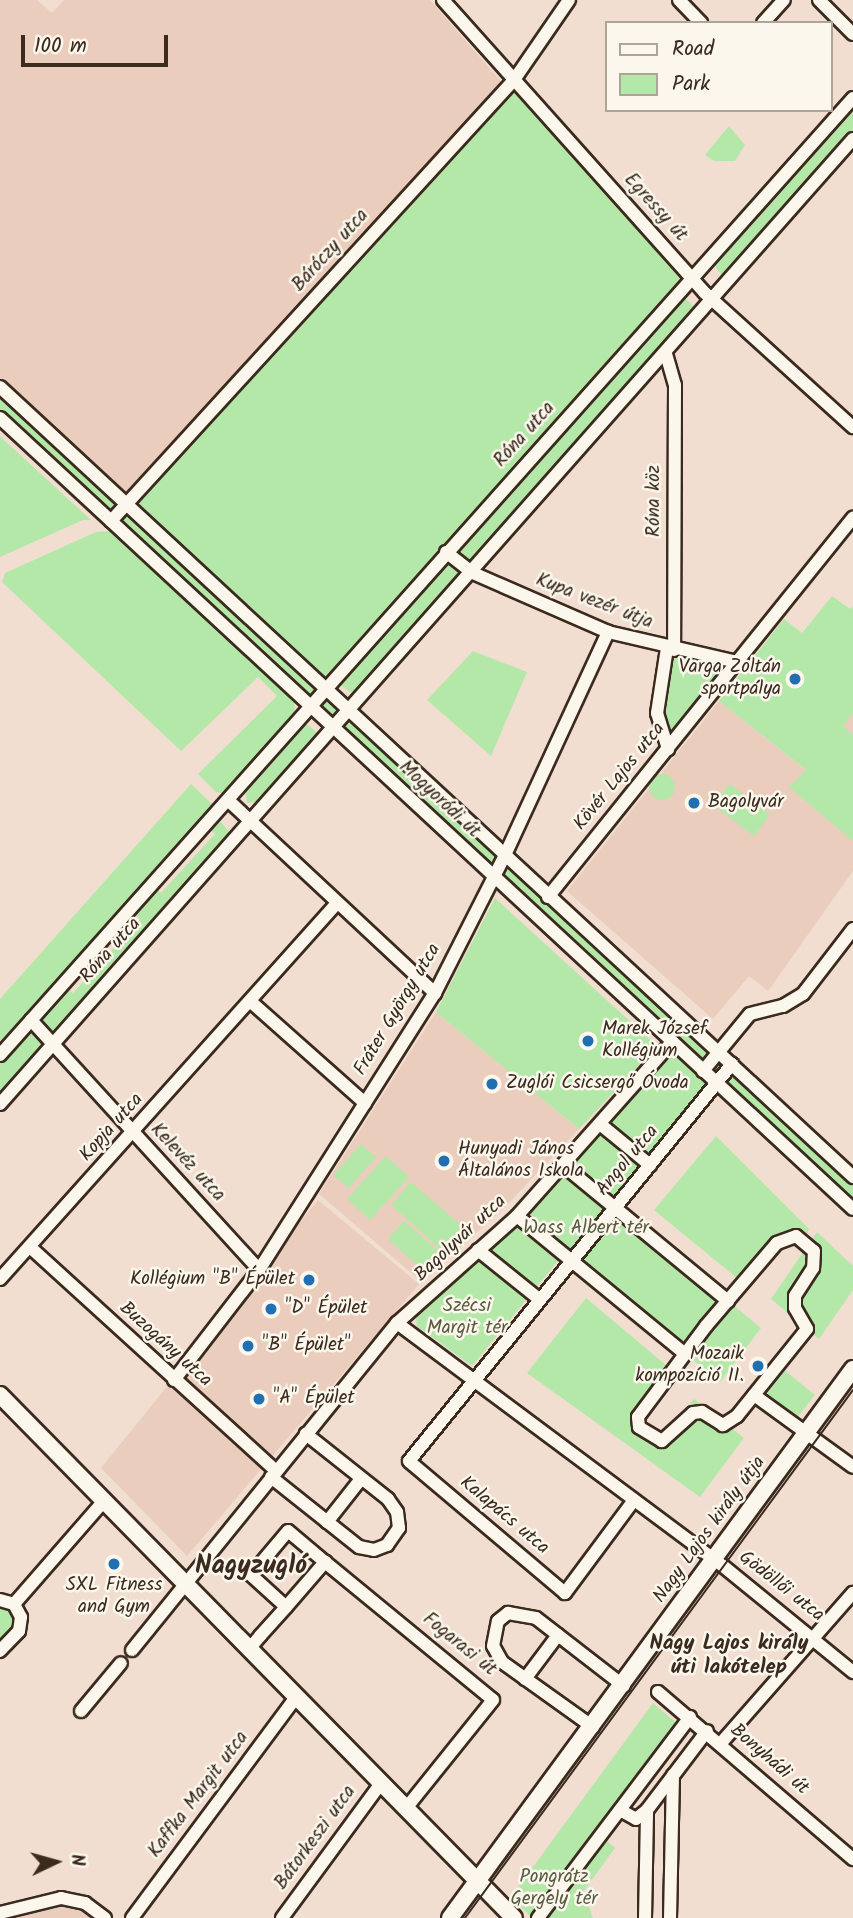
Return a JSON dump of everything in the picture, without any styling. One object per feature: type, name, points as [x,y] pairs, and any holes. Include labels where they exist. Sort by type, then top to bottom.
[{"type":"main road","name":"Nagy Lajos király útja","points":[[450,1918],[716,1560],[853,1369]]},
{"type":"main road","points":[[0,1395],[514,1918]]},
{"type":"street","name":"Egressy út","points":[[443,0],[712,300],[853,427]]},
{"type":"street","name":"Báróczy utca","points":[[111,521],[514,80],[569,0]]},
{"type":"street","points":[[680,0],[699,21]]},
{"type":"street","points":[[765,21],[784,0]]},
{"type":"street","points":[[819,0],[853,34]]},
{"type":"street","name":"Róna utca","points":[[0,1055],[853,98]]},
{"type":"street","name":"Róna utca","points":[[0,1104],[473,573],[853,139]]},
{"type":"street","name":"Róna köz","points":[[666,354],[675,386],[670,649],[657,713],[668,749]]},
{"type":"street","name":"Mogyoródi út","points":[[0,387],[853,1177]]},
{"type":"street","name":"Mogyoródi út","points":[[0,418],[853,1209]]},
{"type":"street","name":"Kövér Lajos utca","points":[[548,897],[853,517]]},
{"type":"street","name":"Kupa vezér útja","points":[[446,552],[473,573],[608,632],[670,649],[737,662]]},
{"type":"street","name":"Fráter György utca","points":[[174,1380],[259,1270],[435,993],[505,856],[608,632]]},
{"type":"street","points":[[229,801],[435,993]]},
{"type":"street","name":"Kopja utca","points":[[0,1279],[134,1134],[337,903]]},
{"type":"street","points":[[703,1071],[750,1014],[783,1006],[803,994],[853,929]]},
{"type":"street","points":[[250,1001],[365,1103]]},
{"type":"street","name":"Kelevéz utca","points":[[32,1020],[52,1046],[259,1270]]},
{"type":"street","name":"Bagolyvár utca","points":[[186,1586],[273,1474],[397,1323],[517,1216],[672,1042]]},
{"type":"street","name":"Angol utca","points":[[473,1380],[732,1064]]},
{"type":"street","points":[[600,1124],[650,1165]]},
{"type":"street","points":[[562,1165],[728,1301]]},
{"type":"street","points":[[517,1216],[685,1354]]},
{"type":"street","points":[[796,1236],[810,1244],[813,1268],[795,1296],[795,1308],[807,1329],[737,1416],[723,1425],[702,1412],[693,1413],[662,1441],[639,1427],[638,1417],[728,1301],[781,1240],[796,1236]]},
{"type":"street","name":"Buzogány utca","points":[[30,1247],[174,1380],[205,1401],[273,1474]]},
{"type":"street","points":[[478,1250],[539,1299]]},
{"type":"street","points":[[397,1323],[716,1560]]},
{"type":"street","name":"Kalapács utca","points":[[473,1380],[409,1461],[565,1593],[634,1500]]},
{"type":"street","points":[[754,1395],[853,1466]]},
{"type":"street","points":[[273,1474],[359,1547],[374,1550],[387,1545],[400,1528],[397,1512],[306,1434]]},
{"type":"street","points":[[327,1522],[361,1479]]},
{"type":"street","points":[[0,1651],[21,1625],[5,1601],[103,1502]]},
{"type":"street","name":"Fogarasi út","points":[[286,1607],[251,1574],[288,1531],[493,1700],[407,1807]]},
{"type":"street","name":"Gödöllői utca","points":[[716,1560],[814,1637],[853,1672]]},
{"type":"street","points":[[250,1648],[325,1562]]},
{"type":"street","points":[[135,1647],[186,1586]]},
{"type":"street","points":[[721,1743],[853,1593]]},
{"type":"street","points":[[593,1727],[525,1679],[496,1654],[492,1633],[498,1621],[508,1613],[528,1615],[624,1685]]},
{"type":"street","points":[[525,1679],[558,1635]]},
{"type":"street","points":[[81,1711],[121,1664]]},
{"type":"street","name":"Bonyhádi út","points":[[657,1692],[707,1731],[853,1859]]},
{"type":"street","name":"Kaffka Margit utca","points":[[132,1918],[297,1696]]},
{"type":"street","points":[[538,1918],[690,1717]]},
{"type":"street","points":[[620,1810],[636,1819],[647,1810],[707,1731]]},
{"type":"street","points":[[670,1918],[673,1775]]},
{"type":"street","name":"Bátorkeszi utca","points":[[282,1918],[382,1782]]},
{"type":"street","points":[[645,1918],[647,1810]]},
{"type":"street","points":[[0,1913],[61,1898],[85,1903],[105,1918]]},
{"type":"shaded area","points":[[0,0],[37,0],[52,13],[64,0],[430,0],[505,86],[126,502],[0,384]]},
{"type":"shaded area","points":[[719,701],[807,771],[853,713],[853,871],[768,991],[749,976],[713,1019],[567,891]]},
{"type":"shaded area","name":"Hunyadi János Általános Iskola","points":[[436,1012],[579,1129],[505,1207],[422,1282],[319,1194]]},
{"type":"shaded area","points":[[318,1200],[419,1284],[187,1556],[101,1468]]},
{"type":"shaded area","points":[[70,1902],[95,1918],[0,1918]]},
{"type":"green space","points":[[514,80],[691,277],[329,689],[853,1177],[853,1209],[0,418],[0,387],[127,503]]},
{"type":"green space","points":[[853,104],[853,131],[723,277],[712,262]]},
{"type":"green space","points":[[729,126],[745,145],[735,161],[714,161],[705,155]]},
{"type":"green space","points":[[683,296],[696,309],[353,694],[339,684]]},
{"type":"green space","points":[[0,436],[91,520],[83,520],[0,557]]},
{"type":"green space","points":[[111,531],[294,699],[295,716],[225,794],[216,792],[198,774],[277,696],[258,677],[181,751],[2,582],[5,573],[96,532]]},
{"type":"green space","name":"Varga Zoltán sportpálya","points":[[832,596],[850,609],[853,606],[853,713],[843,726],[853,735],[853,841],[789,787],[806,770],[719,701],[784,619],[802,633]]},
{"type":"green space","points":[[473,651],[527,672],[491,756],[427,700]]},
{"type":"green space","points":[[673,655],[727,666],[669,741],[661,711]]},
{"type":"green space","points":[[305,723],[319,734],[261,802],[247,803],[245,789]]},
{"type":"green space","points":[[662,774],[671,778],[675,787],[671,796],[662,800],[653,796],[649,787],[653,778]]},
{"type":"green space","points":[[191,784],[214,806],[0,1046],[0,999]]},
{"type":"green space","points":[[730,784],[770,815],[754,836],[713,805]]},
{"type":"green space","points":[[221,822],[230,833],[225,840],[0,1093],[0,1060],[64,986],[73,993],[140,919],[132,911],[154,887],[161,893],[215,834],[210,830],[215,824]]},
{"type":"green space","points":[[495,898],[657,1046],[579,1129],[436,1012]]},
{"type":"green space","points":[[671,1048],[713,1085],[615,1204],[566,1164]]},
{"type":"green space","points":[[716,1136],[809,1229],[800,1250],[773,1238],[738,1279],[654,1210]]},
{"type":"green space","points":[[361,1144],[376,1157],[349,1188],[333,1175]]},
{"type":"green space","points":[[386,1156],[409,1177],[370,1220],[347,1199]]},
{"type":"green space","name":"Wass Albert tér","points":[[563,1165],[761,1328],[720,1382],[517,1216]]},
{"type":"green space","points":[[411,1182],[462,1226],[441,1250],[391,1205]]},
{"type":"green space","points":[[404,1221],[442,1254],[426,1273],[388,1239]]},
{"type":"green space","name":"Szécsi Margit tér","points":[[521,1222],[562,1256],[472,1366],[417,1326],[416,1317]]},
{"type":"green space","points":[[817,1232],[853,1266],[853,1290],[819,1339],[771,1299]]},
{"type":"green space","points":[[586,1298],[667,1366],[637,1421],[667,1433],[694,1399],[744,1438],[700,1497],[527,1373]]},
{"type":"green space","points":[[784,1370],[815,1395],[796,1419],[765,1394]]},
{"type":"green space","points":[[0,1607],[11,1612],[16,1624],[0,1648]]},
{"type":"green space","name":"Pongrátz Gergely tér","points":[[653,1703],[686,1731],[604,1838],[615,1848],[583,1892],[593,1918],[532,1918],[511,1897]]},
{"type":"tram line","points":[[465,1918],[853,1390]]},
{"type":"place","name":"Varga Zoltán sportpálya","points":[[795,679]]},
{"type":"place","name":"Bagolyvár","points":[[694,803]]},
{"type":"place","name":"Marek József Kollégium","points":[[588,1041]]},
{"type":"place","name":"Zuglói Csicsergő Óvoda","points":[[492,1084]]},
{"type":"place","name":"Hunyadi János Általános Iskola","points":[[444,1161]]},
{"type":"place","name":"Kollégium \"B\" Épület","points":[[309,1280]]},
{"type":"place","name":"\"D\" Épület","points":[[271,1309]]},
{"type":"place","name":"\"B\" Épület\"","points":[[248,1346]]},
{"type":"place","name":"Mozaik kompozíció II.","points":[[758,1366]]},
{"type":"place","name":"\"A\" Épület","points":[[259,1399]]},
{"type":"place","name":"SXL Fitness and Gym","points":[[114,1564]]},
{"type":"district","name":"Nagyzugló","points":[[251,1567]]},
{"type":"district","name":"Nagy Lajos király úti lakótelep","points":[[729,1656]]}]
